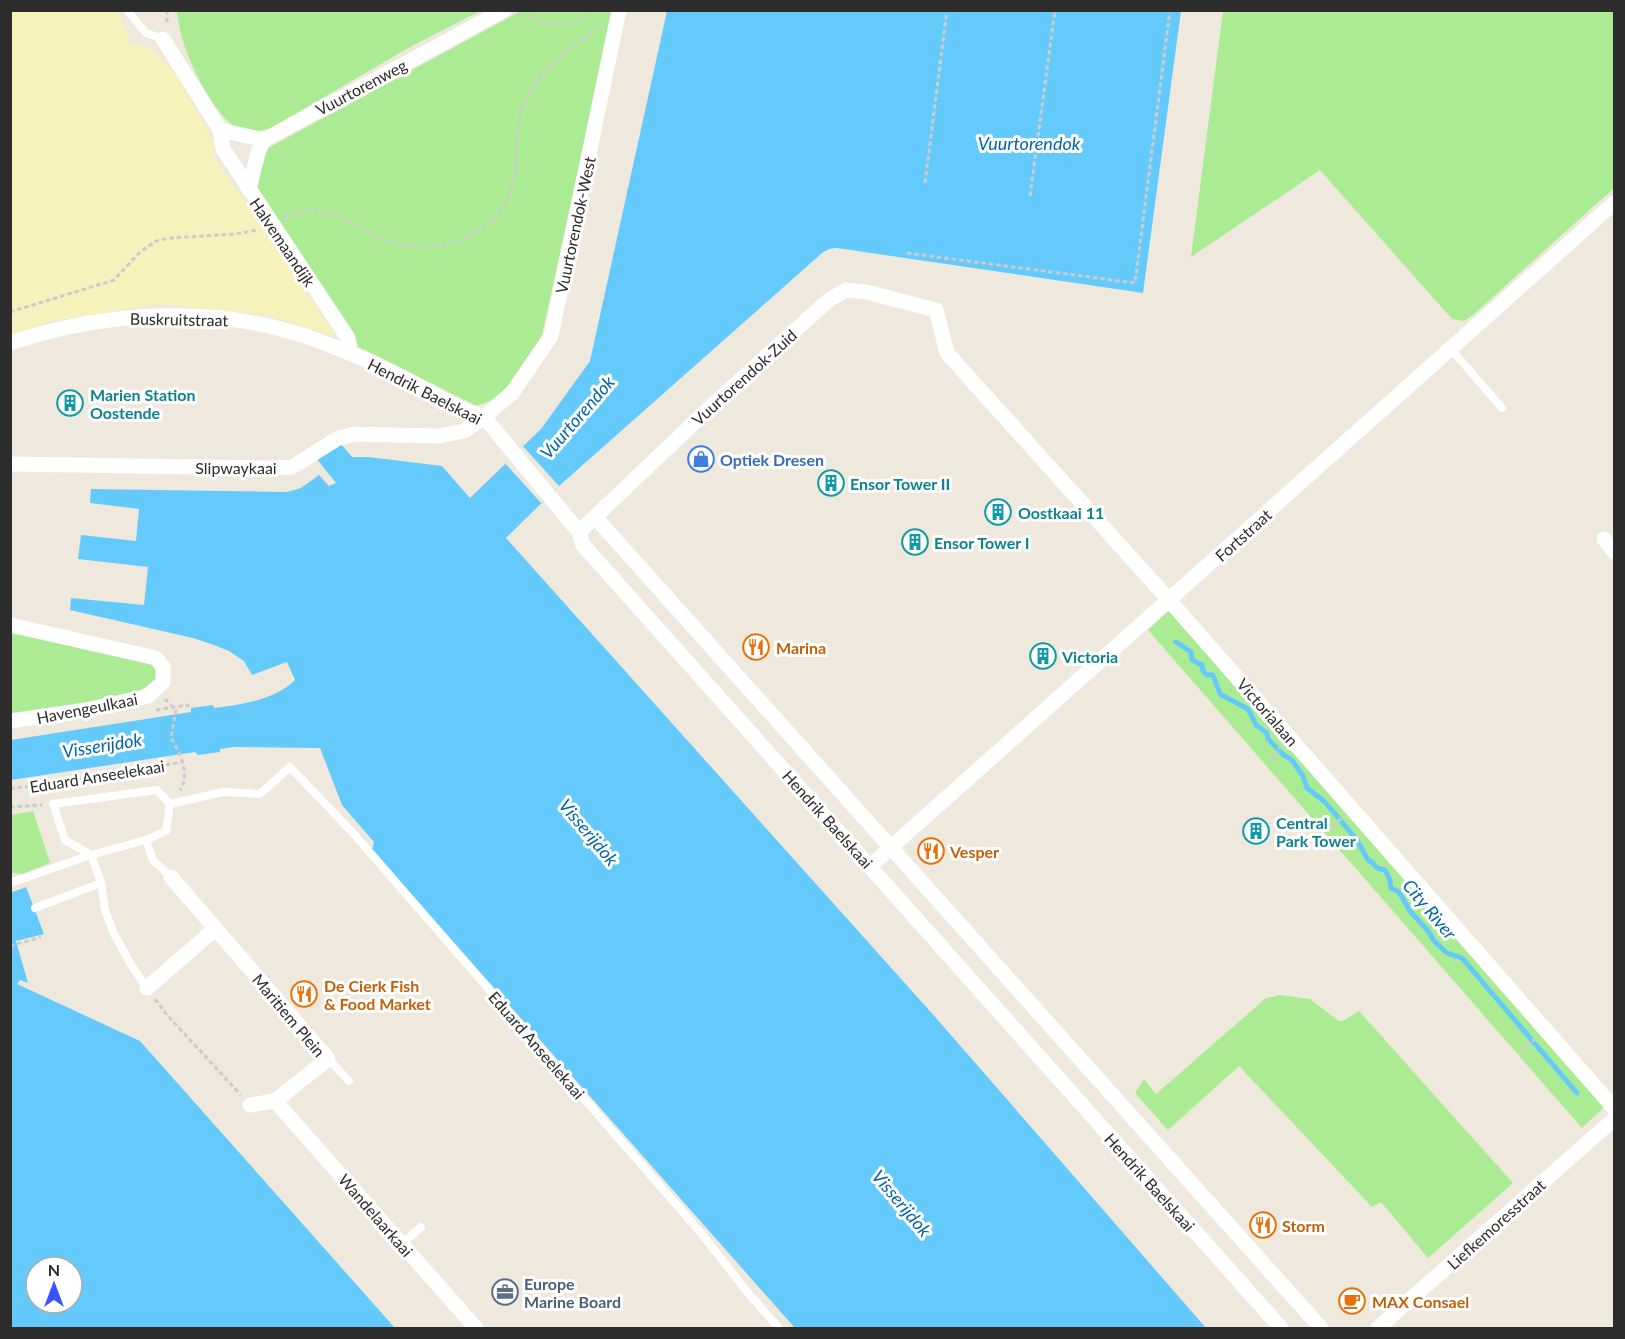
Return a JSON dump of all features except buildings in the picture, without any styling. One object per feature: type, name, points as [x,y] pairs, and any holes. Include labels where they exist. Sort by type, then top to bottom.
[{"type":"street","name":"Vuurtorenweg","points":[[264,140],[504,10]]},
{"type":"street","name":"Vuurtorendok-West","points":[[484,417],[512,393],[551,336],[618,17]]},
{"type":"street","name":"Halvemaandijk","points":[[163,39],[220,130],[223,149],[348,338],[349,344],[346,352]]},
{"type":"street","points":[[220,130],[264,140],[258,152],[249,190]]},
{"type":"street","name":"Fortstraat","points":[[870,866],[1614,203]]},
{"type":"street","name":"Vuurtorendok-Zuid","points":[[579,532],[719,399],[830,299],[846,290],[866,291],[936,310]]},
{"type":"street","name":"Victorialaan","points":[[936,310],[947,353],[1169,600],[1614,1108]]},
{"type":"street","name":"Buskruitstraat","points":[[10,344],[35,335],[111,319],[153,315],[192,316],[262,323],[346,352]]},
{"type":"street","name":"Hendrik Baelskaai","points":[[346,352],[392,372],[465,411],[484,417],[579,532],[583,545],[1281,1329]]},
{"type":"street","name":"Slipwaykaai","points":[[10,464],[270,468],[292,466],[337,439],[354,435],[440,436],[464,431],[484,417]]},
{"type":"street","name":"Hendrik Baelskaai","points":[[595,517],[1321,1329]]},
{"type":"street","points":[[1604,539],[1614,552]]},
{"type":"street","name":"Havengeulkaai","points":[[10,625],[156,658],[163,667],[163,682],[148,696],[86,710],[10,721]]},
{"type":"street","name":"Maritiem Plein","points":[[171,878],[327,1059],[275,1101],[250,1105]]},
{"type":"street","points":[[147,988],[215,929]]},
{"type":"street","name":"Wandelaarkaai","points":[[275,1101],[476,1329]]},
{"type":"street","name":"Liefkemoresstraat","points":[[1378,1329],[1614,1119]]},
{"type":"lane","name":"Halvemaandijk","points":[[127,10],[146,33],[163,39]]},
{"type":"lane","points":[[1451,349],[1502,408]]},
{"type":"lane","name":"Eduard Anseelekaai","points":[[170,804],[223,792],[260,794],[290,767],[353,833],[701,1233],[779,1329]]},
{"type":"lane","points":[[10,883],[91,855],[146,840],[166,831],[170,804],[157,790],[53,804],[65,840],[91,855],[101,883],[105,910],[114,934],[147,988]]},
{"type":"lane","points":[[146,840],[153,860],[171,878]]},
{"type":"lane","points":[[35,908],[101,883]]},
{"type":"lane","points":[[327,1059],[349,1081]]},
{"type":"lane","points":[[402,1244],[421,1227]]},
{"type":"path","points":[[521,10],[526,16],[558,26],[574,23],[593,10]]},
{"type":"path","points":[[925,183],[947,10]]},
{"type":"path","points":[[1029,196],[1055,10]]},
{"type":"path","points":[[907,253],[1135,283],[1170,10]]},
{"type":"path","points":[[10,312],[114,280],[140,252],[156,242],[176,237],[252,231],[296,212],[314,209],[330,212],[388,241],[438,246],[462,241],[491,222],[506,204],[513,189],[521,111],[526,97],[540,76],[604,21],[618,17]]},
{"type":"path","points":[[170,804],[184,784],[182,760],[171,738],[176,710]]},
{"type":"path","name":"Eduard Anseelekaai","points":[[10,789],[182,760]]},
{"type":"path","points":[[10,807],[53,804]]},
{"type":"path","points":[[10,946],[41,937]]},
{"type":"path","points":[[147,988],[167,1015],[250,1105]]},
{"type":"green space","points":[[177,11],[480,11],[410,47],[269,129],[246,132],[229,122],[205,91],[185,48]]},
{"type":"green space","points":[[521,11],[613,11],[542,335],[523,367],[505,389],[485,403],[475,405],[359,347],[353,333],[255,189],[268,148]]},
{"type":"green space","points":[[1223,11],[1614,11],[1614,188],[1464,321],[1452,319],[1320,170],[1191,257]]},
{"type":"green space","points":[[1171,609],[1605,1106],[1582,1128],[1148,630]]},
{"type":"green space","points":[[11,631],[146,663],[158,667],[158,677],[132,697],[11,715]]},
{"type":"green space","points":[[33,811],[50,863],[22,874],[11,872],[11,815]]},
{"type":"green space","points":[[1280,995],[1310,999],[1339,1021],[1359,1011],[1513,1183],[1428,1258],[1381,1202],[1372,1207],[1239,1066],[1168,1130],[1135,1093],[1144,1079],[1156,1094],[1266,998]]},
{"type":"sand","points":[[11,11],[119,11],[130,44],[150,48],[175,73],[215,144],[214,156],[336,337],[266,315],[159,304],[52,321],[11,336]]},
{"type":"water","points":[[667,11],[1181,11],[1143,293],[837,248],[829,249],[559,486],[506,538],[937,1019],[1206,1328],[795,1328],[372,850],[374,842],[342,805],[320,748],[233,747],[220,749],[220,752],[198,755],[195,752],[11,780],[11,740],[191,712],[191,708],[213,705],[214,708],[246,703],[278,692],[295,680],[287,662],[252,675],[244,661],[214,645],[193,638],[70,610],[71,598],[144,605],[148,567],[78,559],[81,535],[136,541],[139,509],[90,503],[91,489],[287,492],[301,488],[319,475],[329,486],[336,483],[316,458],[340,443],[352,457],[442,466],[470,498],[541,429],[590,361]]},
{"type":"water","points":[[26,887],[44,934],[16,941],[28,983],[20,980],[17,984],[140,1041],[395,1328],[11,1328],[10,893]]},
{"type":"pier","points":[[521,444],[559,486],[541,503],[503,461]]},
{"type":"waterway","name":"City River","points":[[1176,642],[1191,652],[1192,660],[1202,665],[1207,675],[1213,675],[1220,694],[1248,709],[1256,725],[1267,733],[1268,739],[1292,760],[1303,776],[1307,788],[1325,802],[1357,840],[1368,860],[1377,868],[1385,870],[1391,888],[1399,892],[1410,911],[1434,941],[1447,953],[1462,958],[1577,1093]]},
{"type":"place","name":"Marien Station Oostende","points":[[70,403]]},
{"type":"place","name":"Optiek Dresen","points":[[701,459]]},
{"type":"place","name":"Ensor Tower II","points":[[831,483]]},
{"type":"place","name":"Oostkaai 11","points":[[998,512]]},
{"type":"place","name":"Ensor Tower I","points":[[915,542]]},
{"type":"place","name":"Marina","points":[[756,647]]},
{"type":"place","name":"Victoria","points":[[1043,656]]},
{"type":"place","name":"Central Park Tower","points":[[1256,831]]},
{"type":"place","name":"Vesper","points":[[931,851]]},
{"type":"place","name":"De Cierk Fish & Food Market","points":[[304,994]]},
{"type":"place","name":"Storm","points":[[1263,1225]]},
{"type":"place","name":"Europe Marine Board","points":[[505,1292]]},
{"type":"place","name":"MAX Consael","points":[[1352,1301]]},
{"type":"water label","name":"Vuurtorendok","points":[[1029,143]]},
{"type":"water label","name":"Vuurtorendok","points":[[577,417]]},
{"type":"water label","name":"Visserijdok","points":[[102,745]]},
{"type":"water label","name":"Visserijdok","points":[[589,832]]},
{"type":"water label","name":"Visserijdok","points":[[902,1203]]}]
